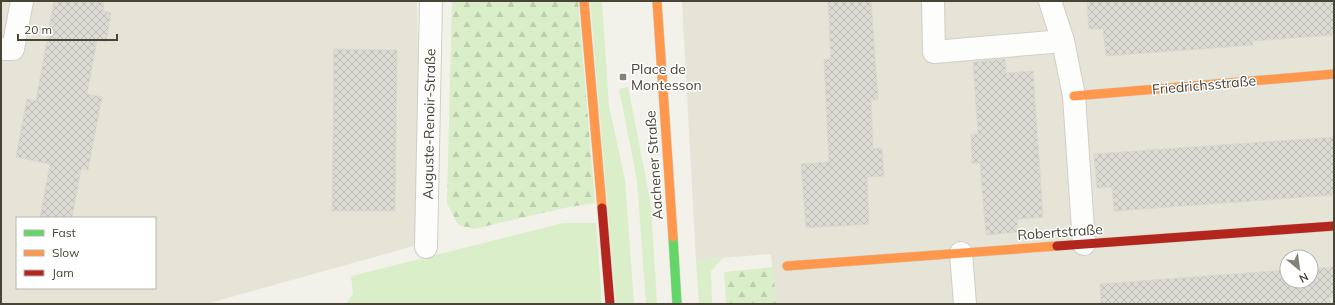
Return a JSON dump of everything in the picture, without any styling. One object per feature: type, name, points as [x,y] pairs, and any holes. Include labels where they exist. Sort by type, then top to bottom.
[{"type":"street","points":[[1,49],[13,49],[22,1]]},
{"type":"street","name":"Auguste-Renoir-Straße","points":[[426,247],[431,1]]},
{"type":"street","points":[[584,1],[610,304]]},
{"type":"street","name":"Aachener Straße","points":[[658,1],[677,304]]},
{"type":"street","points":[[933,1],[934,52],[1063,41]]},
{"type":"street","points":[[1050,1],[1063,41],[1074,96],[1084,244]]},
{"type":"street","name":"Friedrichsstraße","points":[[1074,96],[1334,74]]},
{"type":"street","name":"Robertstraße","points":[[787,266],[1334,226]]},
{"type":"street","points":[[961,253],[966,304]]},
{"type":"shaded area","points":[[1,1],[417,1],[421,244],[206,304],[1,304]]},
{"type":"shaded area","points":[[682,1],[1334,1],[1334,304],[776,304],[771,254],[696,260]]},
{"type":"green space","points":[[452,1],[578,1],[595,203],[564,208],[474,229],[458,225],[447,203]]},
{"type":"green space","points":[[590,1],[602,1],[609,106],[625,180],[634,304],[616,304]]},
{"type":"green space","points":[[628,87],[651,205],[657,304],[646,304],[637,180],[619,89]]},
{"type":"green space","points":[[563,223],[596,223],[602,304],[346,304],[353,294],[351,276]]},
{"type":"green space","points":[[723,258],[711,271],[712,304],[699,304],[696,260]]},
{"type":"green space","points":[[773,267],[776,304],[726,304],[724,272]]},
{"type":"building","points":[[54,1],[104,1],[103,11],[111,13],[106,42],[97,40],[87,94],[102,97],[88,170],[81,169],[72,217],[40,217],[50,164],[16,157],[27,99],[36,101]]},
{"type":"building","points":[[828,1],[871,1],[878,99],[871,100],[873,149],[882,148],[884,176],[867,177],[869,224],[806,228],[801,164],[829,162],[824,60],[831,59]]},
{"type":"building","points":[[1087,1],[1334,1],[1334,35],[1252,41],[1253,45],[1106,56],[1103,29],[1089,29]]},
{"type":"building","points":[[334,49],[397,50],[395,211],[332,211]]},
{"type":"building","points":[[1005,59],[1006,73],[1033,71],[1043,217],[1017,219],[1018,232],[986,235],[980,163],[972,163],[971,134],[978,134],[973,62]]},
{"type":"building","points":[[1334,137],[1334,195],[1114,211],[1112,187],[1097,188],[1094,154]]},
{"type":"building","points":[[1334,267],[1334,297],[1329,297],[1330,304],[1101,304],[1100,284],[1279,271],[1279,289],[1319,289],[1319,268]]},
{"type":"traffic: fast","points":[[673,237],[677,304]]},
{"type":"traffic: slow","points":[[584,1],[602,208]]},
{"type":"traffic: slow","points":[[657,1],[673,237]]},
{"type":"traffic: slow","points":[[1074,96],[1334,74]]},
{"type":"traffic: slow","points":[[787,266],[1057,246]]},
{"type":"traffic: jam","points":[[602,208],[610,304]]},
{"type":"traffic: jam","points":[[1057,246],[1334,226]]},
{"type":"place","name":"Place de Montesson","points":[[623,77]]}]
